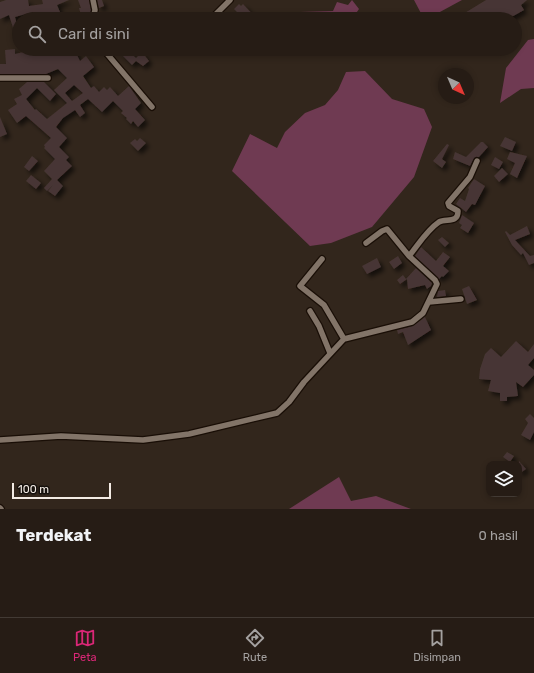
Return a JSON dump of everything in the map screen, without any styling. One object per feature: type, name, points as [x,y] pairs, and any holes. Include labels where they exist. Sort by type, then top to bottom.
[{"type":"street","points":[[93,0],[95,12]]},
{"type":"street","points":[[218,12],[230,0]]},
{"type":"street","points":[[109,56],[152,107]]},
{"type":"street","points":[[0,78],[48,78]]},
{"type":"street","points":[[409,256],[434,226],[443,220],[452,221],[455,219],[458,211],[449,206],[448,203],[470,177],[477,161]]},
{"type":"street","points":[[0,440],[68,436],[143,440],[189,434],[267,416],[284,408],[330,353],[344,339],[412,322],[423,313],[429,302],[437,284],[409,256],[387,229],[382,230],[366,243]]},
{"type":"street","points":[[322,259],[300,286],[324,305],[344,339]]},
{"type":"street","points":[[429,302],[461,299]]},
{"type":"street","points":[[310,311],[319,326],[330,353]]},
{"type":"shaded area","points":[[352,0],[359,9],[357,12],[300,12],[333,11],[337,2],[348,5]]},
{"type":"shaded area","points":[[414,0],[462,0],[440,12],[420,12]]},
{"type":"shaded area","points":[[534,39],[534,88],[521,89],[500,103],[506,68],[515,56],[522,56],[522,48],[528,40]]},
{"type":"shaded area","points":[[365,71],[392,99],[424,109],[432,127],[414,177],[372,227],[331,243],[310,246],[232,171],[250,134],[277,148],[285,132],[305,113],[325,105],[338,90],[346,72]]},
{"type":"shaded area","points":[[339,477],[351,501],[376,496],[411,509],[289,509]]},
{"type":"building","points":[[6,0],[28,0],[29,6],[43,4],[42,0],[69,0],[57,5],[60,12],[12,12],[12,24],[9,15],[0,19],[0,2]]},
{"type":"building","points":[[78,0],[89,0],[91,12],[80,12],[79,8],[81,8]]},
{"type":"building","points":[[97,0],[102,0],[104,6],[99,8]]},
{"type":"building","points":[[486,0],[527,0],[521,5],[524,10],[520,12],[466,12]]},
{"type":"building","points":[[239,4],[241,6],[243,4],[250,12],[237,12],[234,9]]},
{"type":"building","points":[[12,49],[12,56],[78,56],[80,61],[86,56],[94,67],[83,76],[91,88],[94,86],[99,92],[104,87],[107,90],[110,87],[118,96],[129,86],[141,103],[135,109],[145,120],[138,127],[133,121],[131,124],[126,119],[127,118],[121,113],[123,111],[113,101],[102,112],[88,99],[80,105],[85,113],[80,117],[75,110],[63,118],[56,127],[67,138],[59,147],[69,157],[66,160],[72,166],[57,180],[63,186],[55,196],[48,191],[53,185],[47,191],[44,188],[52,179],[44,171],[55,159],[44,148],[44,145],[51,138],[26,116],[17,123],[8,110],[17,104],[14,99],[22,95],[19,89],[27,82],[44,82],[56,94],[50,101],[37,88],[26,99],[35,110],[36,109],[47,119],[67,103],[54,90],[67,78],[58,69],[46,74],[0,74],[0,64],[6,64],[5,50]],"holes":[[[74,85],[83,93],[72,101],[65,93]]]},
{"type":"building","points":[[123,56],[134,56],[136,58],[138,56],[145,56],[149,61],[143,66],[136,61],[132,65]]},
{"type":"building","points":[[0,117],[7,134],[0,137]]},
{"type":"building","points":[[505,137],[516,142],[512,151],[500,146]]},
{"type":"building","points":[[140,138],[146,143],[138,151],[130,143],[135,139],[137,141]]},
{"type":"building","points":[[481,142],[488,147],[479,157],[474,158],[470,166],[453,159],[455,152],[466,157]]},
{"type":"building","points":[[447,144],[449,145],[442,159],[446,162],[442,168],[433,161]]},
{"type":"building","points":[[510,152],[527,156],[517,178],[510,174],[515,163],[507,159]]},
{"type":"building","points":[[32,156],[38,161],[29,171],[24,167]]},
{"type":"building","points":[[495,157],[503,162],[499,169],[491,165]]},
{"type":"building","points":[[502,168],[508,174],[499,182],[494,176]]},
{"type":"building","points":[[31,175],[41,183],[36,189],[26,181]]},
{"type":"building","points":[[474,179],[485,186],[475,205],[472,204],[466,212],[456,204],[460,198],[465,201],[468,188]]},
{"type":"building","points":[[462,215],[474,223],[468,233],[460,228],[462,225],[459,223]]},
{"type":"building","points":[[527,226],[530,234],[515,240],[530,256],[534,255],[534,263],[529,265],[523,253],[521,255],[512,245],[505,232],[506,231],[510,235]]},
{"type":"building","points":[[442,237],[449,243],[445,247],[438,240]]},
{"type":"building","points":[[421,247],[436,261],[443,252],[450,257],[443,266],[449,271],[443,277],[442,276],[439,279],[415,256]]},
{"type":"building","points":[[398,256],[402,263],[394,269],[389,262]]},
{"type":"building","points":[[377,258],[381,267],[367,274],[362,266]]},
{"type":"building","points":[[416,268],[432,283],[427,289],[425,285],[408,289],[407,279],[400,284],[397,280],[403,275],[406,279]]},
{"type":"building","points":[[469,286],[477,300],[467,304],[462,289]]},
{"type":"building","points":[[445,290],[446,296],[437,297],[438,291]]},
{"type":"building","points":[[425,317],[431,330],[408,345],[403,332],[398,334],[397,330],[413,326]]},
{"type":"building","points":[[516,341],[528,352],[534,344],[534,358],[528,365],[534,370],[534,375],[523,387],[516,382],[518,396],[507,397],[507,401],[500,401],[500,393],[488,391],[491,380],[479,379],[480,369],[485,354],[491,348],[501,357]]},
{"type":"building","points":[[530,414],[534,418],[534,432],[530,440],[521,435],[528,423],[525,419]]},
{"type":"building","points":[[507,452],[514,456],[511,461],[503,457]]},
{"type":"building","points":[[522,464],[526,469],[522,472]]}]
